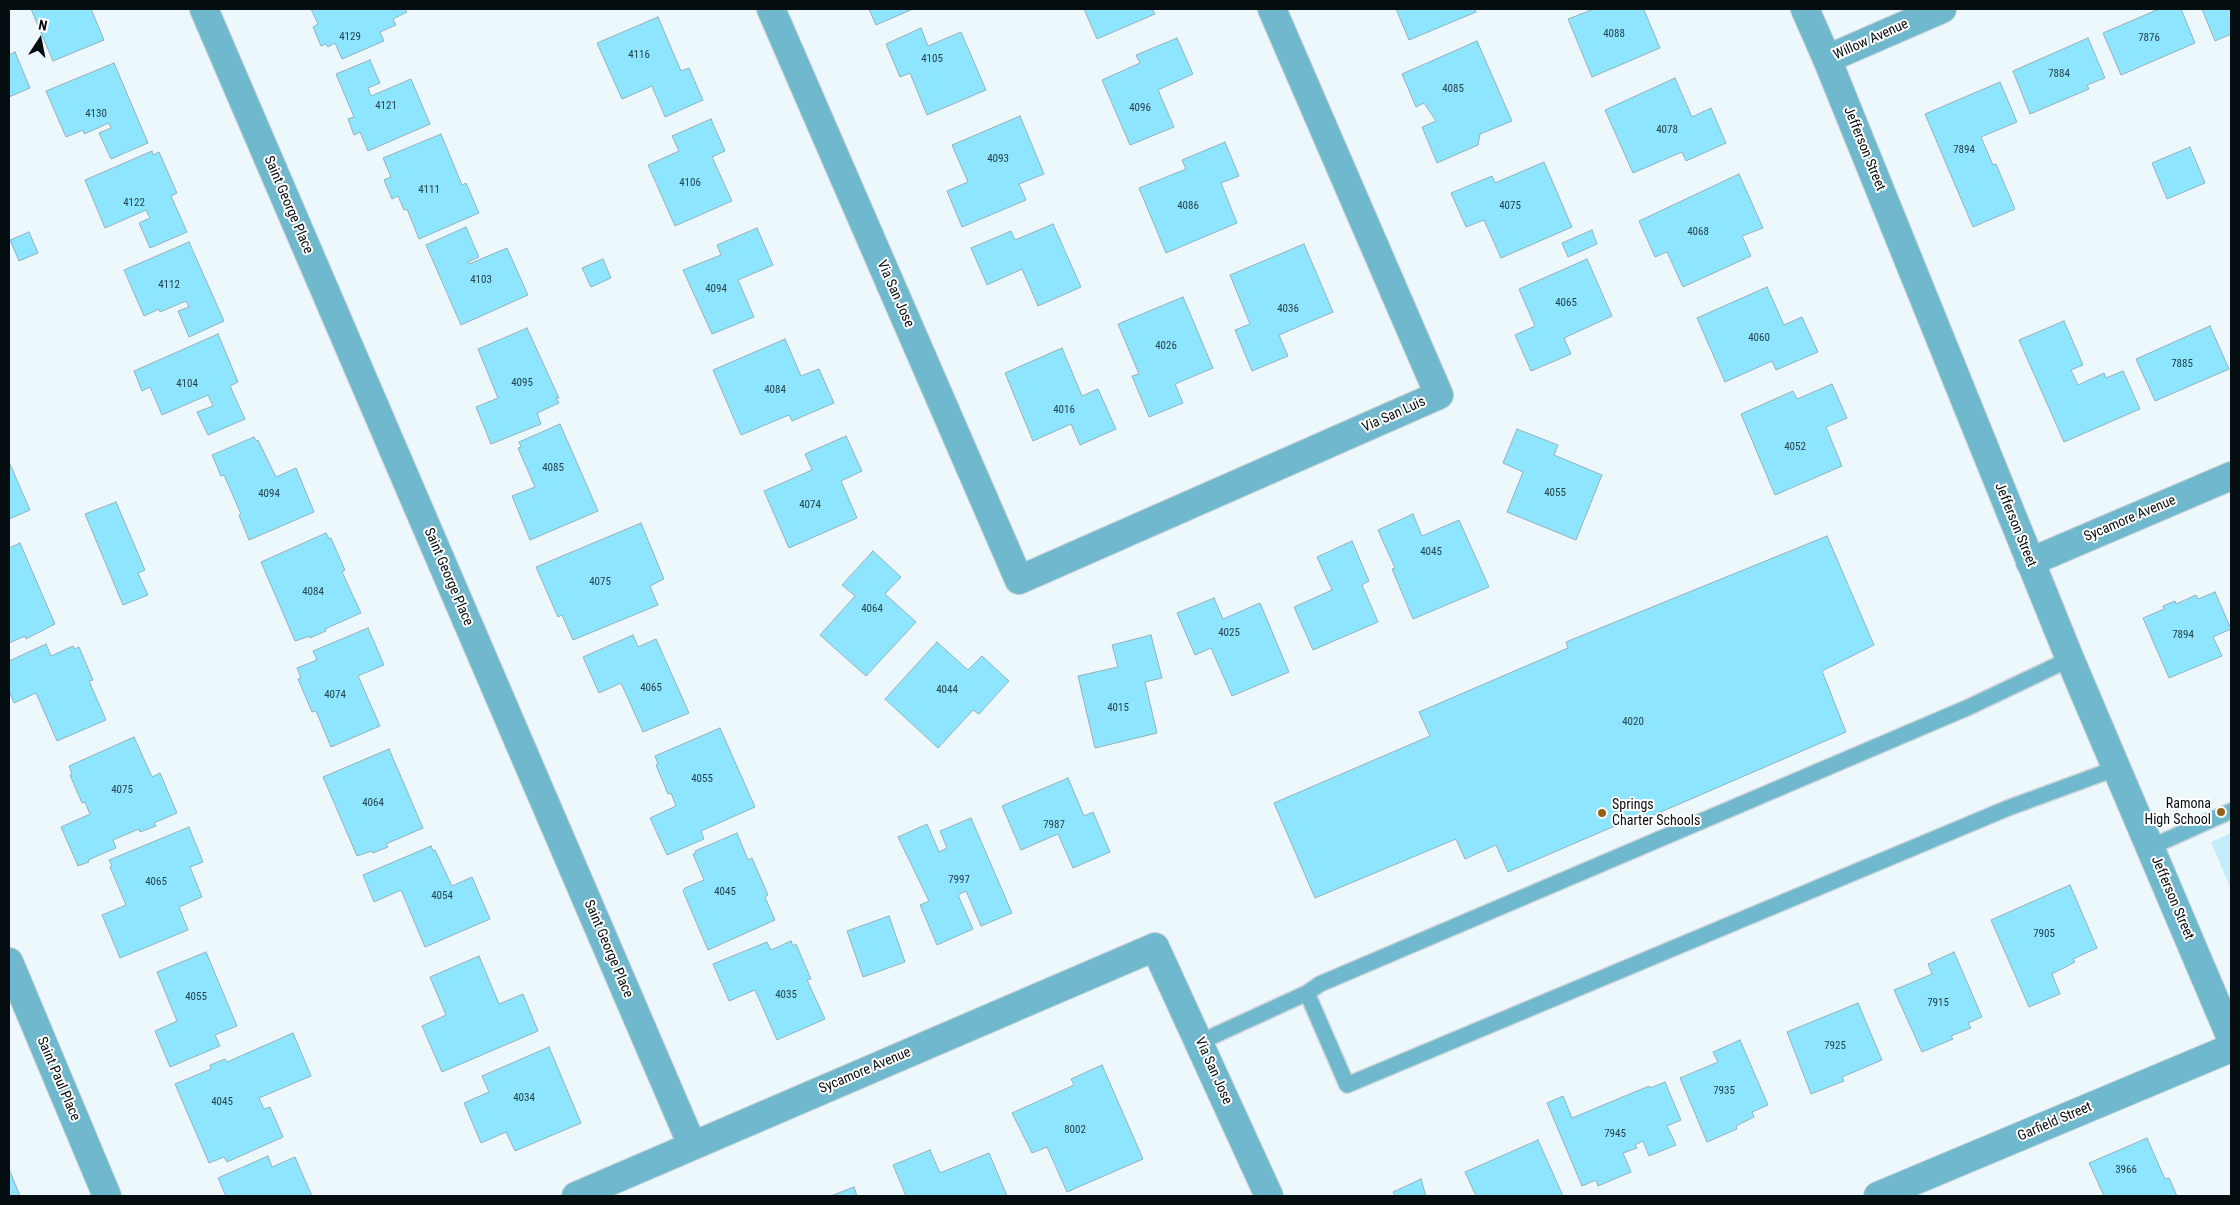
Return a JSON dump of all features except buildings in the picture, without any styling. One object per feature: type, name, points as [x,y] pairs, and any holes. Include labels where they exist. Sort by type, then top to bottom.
[{"type":"street","name":"Saint George Place","points":[[204,9],[692,1145]]},
{"type":"street","name":"Via San Jose","points":[[771,9],[1020,580]]},
{"type":"street","name":"Via San Luis","points":[[1020,580],[1439,395],[1272,9]]},
{"type":"street","name":"Jefferson Street","points":[[1805,9],[2070,659],[2231,1038]]},
{"type":"street","name":"Willow Avenue","points":[[1827,59],[1942,9]]},
{"type":"street","name":"Sycamore Avenue","points":[[2030,562],[2231,476]]},
{"type":"street","name":"Sycamore Avenue","points":[[576,1196],[1155,947]]},
{"type":"street","name":"Via San Jose","points":[[1155,947],[1269,1196]]},
{"type":"street","name":"Saint Paul Place","points":[[9,962],[107,1196]]},
{"type":"street","name":"Garfield Street","points":[[1878,1196],[2231,1048]]},
{"type":"lane","points":[[1200,1042],[1307,993],[1320,984],[1969,707],[2070,659]]},
{"type":"lane","points":[[1307,993],[1348,1085],[2008,808],[2117,768]]},
{"type":"lane","points":[[2151,847],[2231,811]]},
{"type":"shaded area","points":[[2231,833],[2231,889],[2211,842]]},
{"type":"place","name":"Ramona High School","points":[[2221,812]]},
{"type":"place","name":"Springs Charter Schools","points":[[1602,813]]}]
